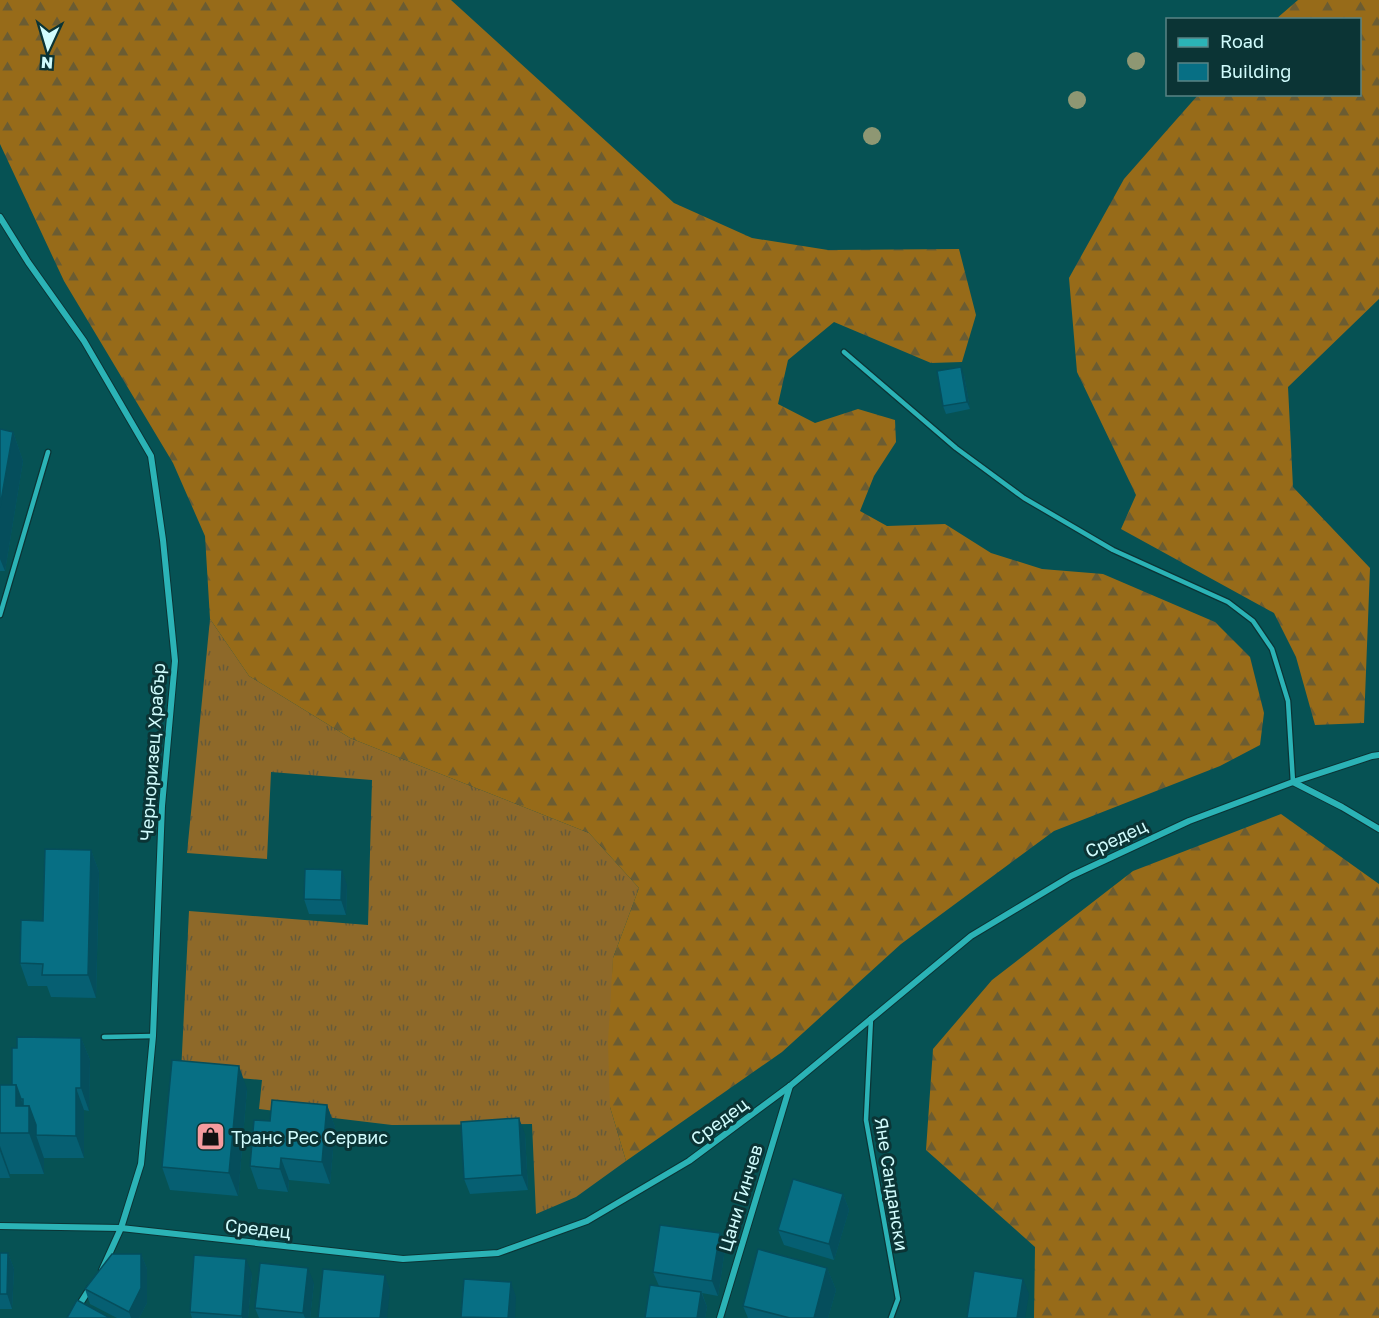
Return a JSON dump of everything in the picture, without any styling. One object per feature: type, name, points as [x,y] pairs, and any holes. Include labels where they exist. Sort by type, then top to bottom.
[{"type":"street","name":"Черноризец Храбър","points":[[0,217],[28,262],[84,341],[151,456],[163,540],[175,661],[162,806],[153,1036],[141,1164],[121,1228],[100,1273]]},
{"type":"street","name":"Средец","points":[[0,1226],[121,1228],[403,1259],[498,1253],[587,1221],[689,1161],[790,1086],[971,936],[1071,876],[1189,821],[1293,782],[1379,755]]},
{"type":"street","points":[[1293,782],[1379,829]]},
{"type":"street","name":"Цани Гинчев","points":[[720,1318],[790,1086]]},
{"type":"street","points":[[71,1318],[94,1282]]},
{"type":"lane","points":[[844,352],[956,448],[1024,498],[1113,550],[1228,602],[1253,621],[1272,649],[1288,700],[1293,782]]},
{"type":"lane","points":[[0,615],[48,452]]},
{"type":"lane","name":"Яне Сандански","points":[[871,1018],[866,1120],[898,1299],[891,1318]]},
{"type":"lane","points":[[104,1037],[153,1036]]},
{"type":"green space","points":[[0,0],[451,0],[674,203],[752,238],[828,250],[959,249],[976,315],[962,362],[931,363],[834,322],[788,360],[778,404],[815,423],[858,409],[895,420],[896,442],[874,476],[860,511],[887,526],[945,524],[991,553],[1042,569],[1103,574],[1215,622],[1250,657],[1264,713],[1260,745],[1220,766],[1054,831],[901,944],[782,1052],[626,1161],[610,1107],[608,1042],[613,958],[639,888],[589,833],[350,738],[249,676],[210,619],[205,536],[173,463],[64,281],[0,144]]},
{"type":"green space","points":[[1298,0],[1379,0],[1379,299],[1288,387],[1293,487],[1370,568],[1364,723],[1315,725],[1296,657],[1274,613],[1121,529],[1136,495],[1077,372],[1069,278],[1124,179],[1197,96],[1361,96],[1361,18],[1277,18]]},
{"type":"green space","points":[[210,619],[249,676],[350,738],[589,833],[639,888],[613,958],[610,1107],[626,1161],[576,1197],[536,1214],[532,1124],[392,1125],[259,1109],[262,1080],[181,1073],[189,911],[368,925],[372,780],[271,772],[267,859],[187,853]]},
{"type":"green space","points":[[1281,814],[1379,884],[1379,1318],[1034,1318],[1035,1247],[926,1150],[933,1049],[992,980],[1133,871]]},
{"type":"building","points":[[961,367],[967,402],[943,406],[937,371]]},
{"type":"building","points":[[0,429],[13,432],[0,507]]},
{"type":"building","points":[[45,849],[91,850],[88,975],[42,975],[43,964],[20,963],[21,920],[43,921]]},
{"type":"building","points":[[305,869],[342,870],[341,900],[304,899]]},
{"type":"building","points":[[17,1037],[81,1038],[81,1088],[76,1088],[76,1136],[36,1135],[36,1125],[29,1106],[23,1106],[23,1099],[16,1085],[12,1085],[12,1048],[17,1048]]},
{"type":"building","points":[[172,1060],[239,1066],[229,1173],[162,1167]]},
{"type":"building","points":[[0,1085],[16,1085],[16,1106],[29,1106],[29,1133],[0,1133]]},
{"type":"building","points":[[272,1100],[327,1105],[322,1162],[281,1158],[280,1169],[250,1166],[254,1120],[270,1121]]},
{"type":"building","points":[[519,1118],[522,1175],[464,1179],[461,1122]]},
{"type":"building","points":[[793,1179],[843,1194],[829,1244],[778,1230]]},
{"type":"building","points":[[660,1225],[720,1233],[712,1281],[653,1272]]},
{"type":"building","points":[[758,1249],[827,1268],[814,1318],[790,1318],[743,1306]]},
{"type":"building","points":[[0,1253],[8,1253],[7,1294],[0,1294]]},
{"type":"building","points":[[112,1254],[141,1254],[141,1288],[129,1312],[85,1289]]},
{"type":"building","points":[[194,1255],[246,1259],[242,1316],[190,1312]]},
{"type":"building","points":[[260,1263],[308,1268],[303,1313],[255,1308]]},
{"type":"building","points":[[323,1269],[385,1275],[380,1318],[318,1318]]},
{"type":"building","points":[[974,1271],[1023,1279],[1017,1318],[967,1318]]},
{"type":"building","points":[[464,1279],[511,1282],[508,1318],[461,1317]]},
{"type":"building","points":[[650,1285],[701,1292],[697,1318],[645,1318]]},
{"type":"building","points":[[77,1300],[110,1318],[67,1318]]},
{"type":"place","name":"Транс Рес Сервис","points":[[210,1137]]}]
